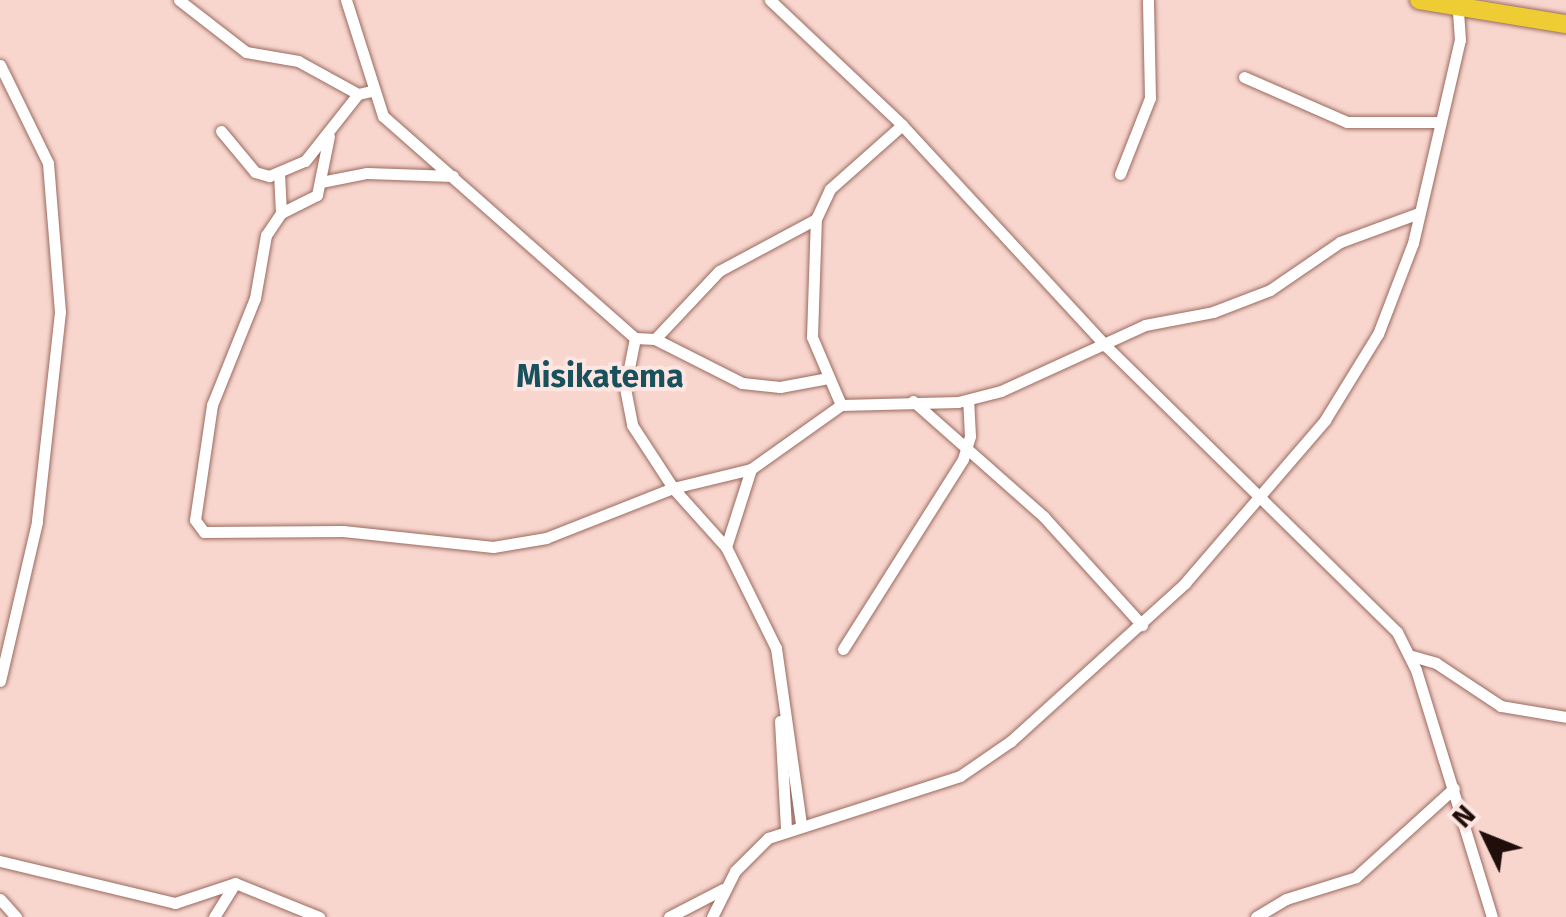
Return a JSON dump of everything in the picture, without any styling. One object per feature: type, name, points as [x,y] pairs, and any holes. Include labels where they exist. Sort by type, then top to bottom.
[{"type":"highway","points":[[1420,0],[1456,3],[1566,25]]},
{"type":"street","points":[[179,0],[246,52],[298,61],[364,92],[383,116],[635,338],[655,339],[742,383],[780,387],[828,378]]},
{"type":"street","points":[[221,131],[254,172],[279,173],[306,161],[364,92],[346,0]]},
{"type":"street","points":[[770,0],[902,126],[1106,346],[1382,615],[1412,656],[1492,917]]},
{"type":"street","points":[[1120,174],[1150,98],[1148,0]]},
{"type":"street","points":[[712,917],[723,889],[756,849],[786,828],[914,793],[976,767],[1142,626],[1260,499],[1362,366],[1396,291],[1460,40],[1456,3]]},
{"type":"street","points":[[0,64],[48,163],[60,312],[38,522],[0,681]]},
{"type":"street","points":[[1244,76],[1347,122],[1436,122]]},
{"type":"street","points":[[841,405],[812,338],[816,219],[830,189],[902,126]]},
{"type":"street","points":[[329,136],[314,199],[281,213],[266,234],[255,298],[212,405],[198,528],[343,531],[493,547],[546,538],[673,488],[750,469],[841,405],[968,400],[1106,346],[1145,326],[1213,312],[1270,290],[1340,242],[1418,213]]},
{"type":"street","points":[[321,182],[368,172],[453,176]]},
{"type":"street","points":[[279,173],[281,213]]},
{"type":"street","points":[[655,339],[719,271],[816,219]]},
{"type":"street","points":[[635,338],[625,388],[632,425],[673,488],[726,547],[776,648],[801,824]]},
{"type":"street","points":[[843,649],[968,446],[968,400]]},
{"type":"street","points":[[914,401],[1060,533],[1142,626]]},
{"type":"street","points":[[726,547],[750,469]]},
{"type":"street","points":[[1412,656],[1436,663],[1502,706],[1566,717]]},
{"type":"street","points":[[782,707],[786,828]]},
{"type":"street","points":[[1256,917],[1286,899],[1356,877],[1454,788]]},
{"type":"street","points":[[0,861],[176,902],[236,883],[319,917]]},
{"type":"street","points":[[214,917],[236,883]]},
{"type":"street","points":[[670,917],[723,889]]},
{"type":"street","points":[[0,899],[16,917]]},
{"type":"district","name":"Misikatema","points":[[600,376]]}]
